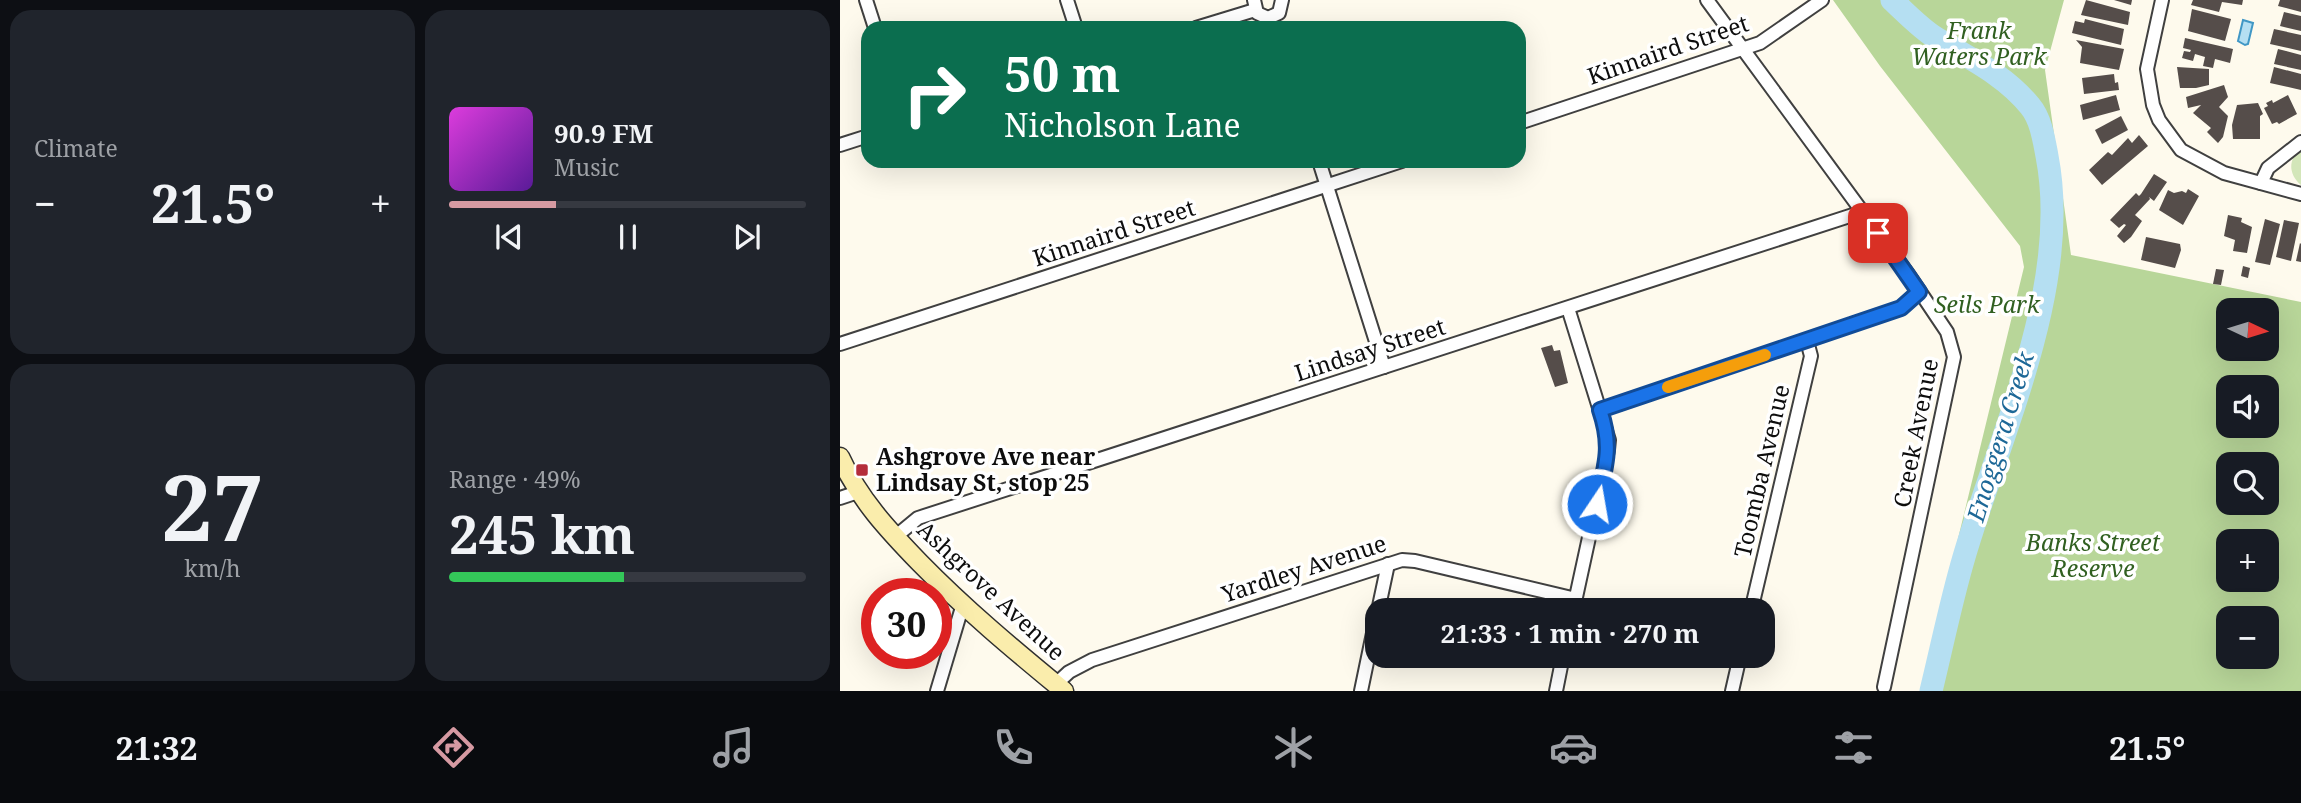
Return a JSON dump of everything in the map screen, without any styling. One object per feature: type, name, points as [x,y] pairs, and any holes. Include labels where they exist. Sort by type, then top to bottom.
[{"type":"main road","name":"Ashgrove Avenue","points":[[840,457],[858,492],[895,537],[963,604],[1060,688]]},
{"type":"street","points":[[866,0],[873,21]]},
{"type":"street","points":[[1067,0],[1074,21]]},
{"type":"street","points":[[1275,21],[1282,0]]},
{"type":"street","name":"Creek Avenue","points":[[1707,0],[1919,292],[1947,332],[1952,344],[1954,357],[1884,687]]},
{"type":"street","name":"Kinnaird Street","points":[[1526,121],[1760,43],[1822,0]]},
{"type":"street","points":[[2162,0],[2147,69],[2153,105],[2159,120],[2181,150],[2230,175],[2301,194]]},
{"type":"street","points":[[1214,21],[1254,5],[1263,17],[1270,21]]},
{"type":"street","points":[[840,145],[861,138]]},
{"type":"street","points":[[2261,183],[2269,168],[2301,142]]},
{"type":"street","points":[[1321,168],[1384,367]]},
{"type":"street","name":"Kinnaird Street","points":[[840,344],[1381,168]]},
{"type":"street","name":"Lindsay Street","points":[[895,537],[918,518],[1862,212]]},
{"type":"street","points":[[1600,410],[1901,308],[1919,292]]},
{"type":"street","points":[[1568,308],[1606,427],[1608,450],[1576,598]]},
{"type":"street","name":"Toomba Avenue","points":[[1754,598],[1811,356],[1807,341]]},
{"type":"street","points":[[840,498],[858,492]]},
{"type":"street","name":"Yardley Avenue","points":[[1060,688],[1069,672],[1092,660],[1402,560],[1415,561],[1549,598]]},
{"type":"street","points":[[1381,598],[1388,564]]},
{"type":"street","points":[[937,691],[963,604]]},
{"type":"street","points":[[1361,691],[1366,668]]},
{"type":"street","points":[[1556,691],[1561,668]]},
{"type":"street","points":[[1732,691],[1737,668]]},
{"type":"green space","name":"Banks Street Reserve","points":[[1833,0],[2064,0],[2045,70],[2071,255],[2301,302],[2301,691],[1921,691],[2024,267],[2020,246],[1880,66]]},
{"type":"green space","points":[[2301,148],[2301,185],[2291,166]]},
{"type":"water","points":[[2243,20],[2253,23],[2248,44],[2245,45],[2238,41]]},
{"type":"building","points":[[2086,0],[2130,12],[2128,25],[2081,15]]},
{"type":"building","points":[[2114,0],[2132,0],[2131,5]]},
{"type":"building","points":[[2193,0],[2243,0],[2242,5],[2222,2],[2219,12],[2191,5]]},
{"type":"building","points":[[2280,0],[2301,0],[2301,12],[2278,6]]},
{"type":"building","points":[[2192,9],[2231,19],[2225,41],[2188,31]]},
{"type":"building","points":[[2284,12],[2301,16],[2301,31],[2280,26]]},
{"type":"building","points":[[2085,19],[2124,29],[2121,45],[2072,33],[2075,21],[2084,23]]},
{"type":"building","points":[[2274,29],[2301,35],[2301,51],[2270,44]]},
{"type":"building","points":[[2185,38],[2233,49],[2230,63],[2215,59],[2213,68],[2203,66],[2205,57],[2195,54],[2193,61],[2182,58],[2184,51],[2191,50],[2183,48]]},
{"type":"building","points":[[2076,40],[2124,49],[2119,70],[2080,63],[2082,47]]},
{"type":"building","points":[[2278,49],[2301,55],[2301,70],[2274,64]]},
{"type":"building","points":[[2177,67],[2209,69],[2209,85],[2180,88]]},
{"type":"building","points":[[2274,67],[2301,74],[2301,90],[2270,83]]},
{"type":"building","points":[[2114,74],[2119,90],[2084,94],[2082,78]]},
{"type":"building","points":[[2224,85],[2228,97],[2219,107],[2228,116],[2223,137],[2218,143],[2207,132],[2211,128],[2193,113],[2201,105],[2188,108],[2186,97]]},
{"type":"building","points":[[2116,95],[2120,110],[2083,120],[2080,105]]},
{"type":"building","points":[[2288,95],[2297,114],[2279,124],[2272,124],[2264,108],[2268,106],[2266,103],[2272,100],[2273,103]]},
{"type":"building","points":[[2258,103],[2263,114],[2260,116],[2260,139],[2233,139],[2232,125],[2237,105]]},
{"type":"building","points":[[2121,116],[2128,130],[2102,144],[2095,130]]},
{"type":"building","points":[[2139,135],[2148,146],[2102,185],[2089,170],[2108,152],[2112,155],[2128,138],[2132,143]]},
{"type":"building","points":[[2154,174],[2167,182],[2154,201],[2149,197],[2135,215],[2142,221],[2124,243],[2117,236],[2126,225],[2119,228],[2110,220],[2136,193],[2139,196],[2141,194]]},
{"type":"building","points":[[2188,189],[2199,196],[2183,225],[2159,210],[2168,190],[2186,193]]},
{"type":"building","points":[[2228,215],[2242,218],[2241,222],[2252,227],[2247,253],[2233,251],[2235,240],[2224,236]]},
{"type":"building","points":[[2265,219],[2280,224],[2270,265],[2255,262]]},
{"type":"building","points":[[2284,220],[2299,223],[2291,261],[2276,257]]},
{"type":"building","points":[[2146,237],[2180,244],[2181,250],[2175,268],[2141,260]]},
{"type":"building","points":[[2301,244],[2301,262],[2296,261]]},
{"type":"building","points":[[2243,266],[2250,268],[2248,278],[2241,276]]},
{"type":"building","points":[[2216,269],[2224,270],[2221,285],[2213,284]]},
{"type":"building","points":[[1552,345],[1554,351],[1560,350],[1568,383],[1555,387],[1541,348]]},
{"type":"waterway","name":"Enoggera Creek","points":[[1892,0],[1930,34],[1998,76],[2030,106],[2037,117],[2043,137],[2052,205],[2050,256],[2041,307],[2013,410],[1964,557],[1931,691]]},
{"type":"slow traffic","points":[[1668,387],[1765,355]]},
{"type":"place","name":"Ashgrove Ave near Lindsay St, stop 25","points":[[862,470]]},
{"type":"route","points":[[1597,504],[1609,440],[1600,410],[1901,308],[1919,292],[1878,233]]},
{"type":"park label","name":"Frank Waters Park","points":[[1979,44]]},
{"type":"park label","name":"Seils Park","points":[[1987,305]]}]
